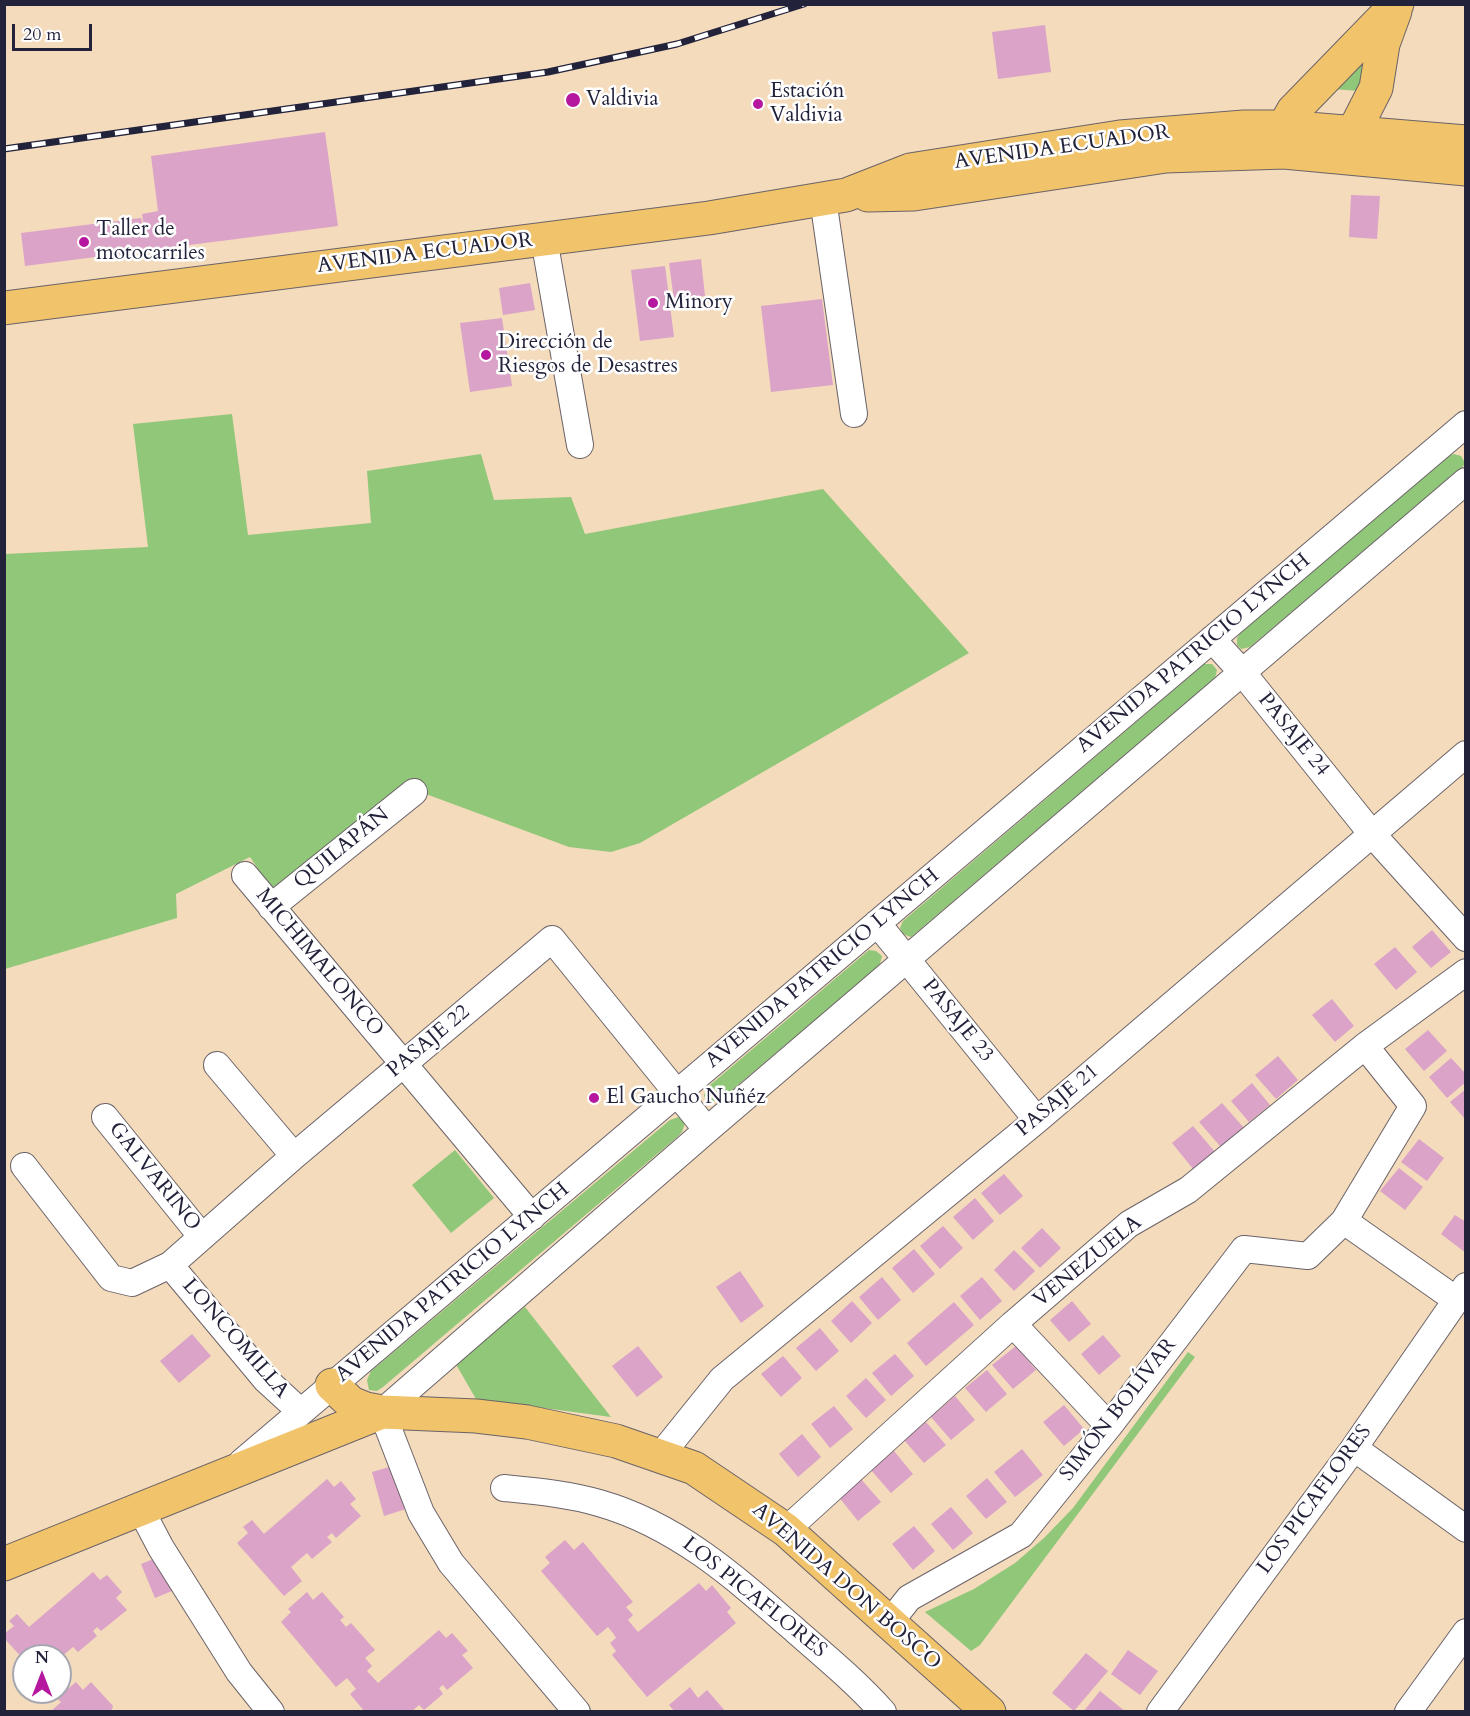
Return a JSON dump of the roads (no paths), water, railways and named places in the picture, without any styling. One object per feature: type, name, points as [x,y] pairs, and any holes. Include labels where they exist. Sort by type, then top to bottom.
[{"type":"main road","points":[[1326,156],[1353,133],[1376,88],[1383,44],[1398,4]]},
{"type":"main road","points":[[1284,140],[1293,111],[1398,4]]},
{"type":"main road","points":[[1376,88],[1390,118],[1399,127],[1420,138]]},
{"type":"main road","name":"AVENIDA ECUADOR","points":[[834,197],[910,170],[1120,137],[1208,129],[1284,140]]},
{"type":"main road","points":[[1284,140],[1353,133],[1466,142]]},
{"type":"main road","points":[[1284,140],[1326,156],[1466,169]]},
{"type":"main road","name":"AVENIDA ECUADOR","points":[[4,308],[543,239],[834,197],[914,194],[1284,140]]},
{"type":"main road","name":"AVENIDA DON BOSCO","points":[[332,1385],[351,1403],[381,1412],[476,1416],[527,1422],[616,1441],[694,1468],[786,1530],[989,1712]]},
{"type":"main road","name":"AVENIDA DON BOSCO","points":[[228,1475],[381,1412]]},
{"type":"main road","name":"AVENIDA PATRICIO LYNCH","points":[[4,1564],[228,1475]]},
{"type":"street","points":[[834,197],[854,414]]},
{"type":"street","points":[[543,239],[580,445]]},
{"type":"street","name":"AVENIDA PATRICIO LYNCH","points":[[228,1475],[1466,424]]},
{"type":"street","name":"AVENIDA PATRICIO LYNCH","points":[[381,1412],[906,958],[1466,481]]},
{"type":"street","name":"PASAJE 24","points":[[1212,639],[1242,672],[1372,834],[1466,938]]},
{"type":"street","name":"PASAJE 21","points":[[660,1456],[722,1379],[1037,1120],[1466,754]]},
{"type":"street","name":"QUILAPÁN","points":[[271,907],[414,792]]},
{"type":"street","name":"MICHIMALONCO","points":[[244,875],[531,1217]]},
{"type":"street","name":"PASAJE 23","points":[[877,923],[1037,1120]]},
{"type":"street","name":"PASAJE 22","points":[[24,1166],[111,1278],[132,1283],[170,1265],[294,1156],[552,939],[706,1130]]},
{"type":"street","name":"VENEZUELA","points":[[786,1530],[1013,1324],[1129,1224],[1188,1190],[1365,1046],[1466,972]]},
{"type":"street","name":"SIMÓN BOLÍVAR","points":[[890,1622],[909,1598],[1021,1535],[1109,1426],[1244,1250],[1308,1256],[1344,1221],[1413,1106],[1365,1046]]},
{"type":"street","points":[[217,1065],[294,1156]]},
{"type":"street","name":"GALVARINO","points":[[105,1117],[202,1237]]},
{"type":"street","points":[[1344,1221],[1460,1292]]},
{"type":"street","name":"LONCOMILLA","points":[[170,1265],[266,1380],[301,1412]]},
{"type":"street","name":"LOS PICAFLORES","points":[[1160,1712],[1354,1448],[1460,1292]]},
{"type":"street","points":[[1013,1324],[1109,1426]]},
{"type":"street","points":[[381,1412],[421,1513],[451,1563],[577,1712]]},
{"type":"street","points":[[1354,1448],[1466,1529]]},
{"type":"street","name":"LOS PICAFLORES","points":[[504,1488],[598,1502],[673,1533],[702,1552],[770,1607],[861,1688],[883,1712]]},
{"type":"street","points":[[141,1510],[161,1548],[239,1672],[271,1712]]},
{"type":"street","points":[[1408,1712],[1466,1632]]},
{"type":"railway","points":[[4,149],[548,72],[677,44],[804,4]]},
{"type":"place","name":"Valdivia","points":[[573,100]]},
{"type":"place","name":"Estación Valdivia","points":[[758,104]]},
{"type":"place","name":"Taller de motocarriles","points":[[84,242]]},
{"type":"place","name":"Minory","points":[[653,303]]},
{"type":"place","name":"Dirección de Riesgos de Desastres","points":[[486,355]]},
{"type":"place","name":"El Gaucho Nuñéz","points":[[594,1098]]}]
